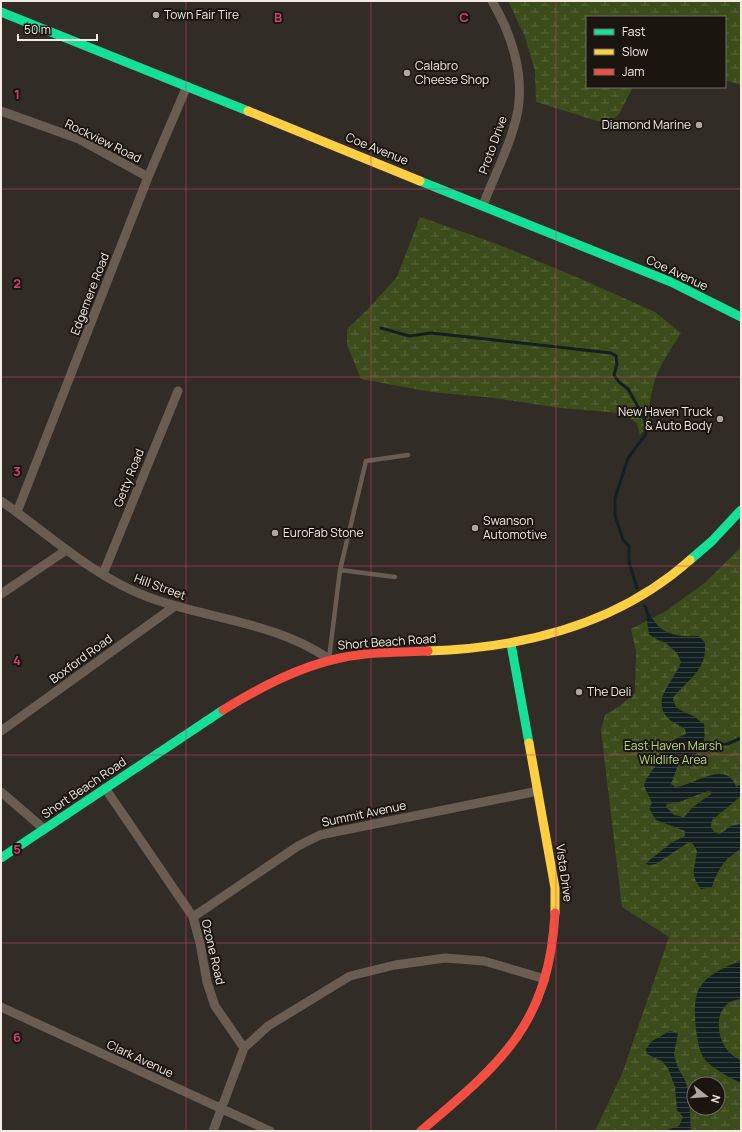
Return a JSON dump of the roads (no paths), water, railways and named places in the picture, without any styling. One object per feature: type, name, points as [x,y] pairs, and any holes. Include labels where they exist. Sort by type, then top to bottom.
[{"type":"main road","name":"Coe Avenue","points":[[1,12],[671,282],[741,317]]},
{"type":"main road","name":"Short Beach Road","points":[[1,858],[210,718],[264,686],[329,659],[360,654],[470,649],[511,644],[565,630],[599,618],[639,599],[662,584],[701,553],[741,510]]},
{"type":"main road","name":"Vista Drive","points":[[421,1131],[479,1081],[505,1054],[523,1028],[545,979],[554,943],[557,912],[555,888],[511,644]]},
{"type":"street","name":"Proto Drive","points":[[483,205],[512,133],[518,109],[519,90],[514,50],[492,1]]},
{"type":"street","name":"Edgemere Road","points":[[18,512],[148,177],[187,86]]},
{"type":"street","name":"Rockview Road","points":[[1,111],[79,140],[148,177]]},
{"type":"street","name":"Getty Road","points":[[103,574],[178,390]]},
{"type":"street","name":"Hill Street","points":[[1,501],[18,512],[65,551],[127,588],[175,606],[273,632],[303,644],[329,659]]},
{"type":"street","points":[[1,594],[65,551]]},
{"type":"street","name":"Boxford Road","points":[[1,731],[175,606]]},
{"type":"street","name":"Ozone Road","points":[[105,788],[194,917],[207,982],[215,1006],[244,1048]]},
{"type":"street","name":"Summit Avenue","points":[[194,917],[298,846],[320,835],[538,791]]},
{"type":"street","points":[[1,792],[44,829]]},
{"type":"street","points":[[213,1131],[244,1048],[268,1026],[350,976],[396,964],[445,958],[484,961],[545,979]]},
{"type":"street","name":"Clark Avenue","points":[[1,1007],[221,1110],[270,1131]]},
{"type":"lane","points":[[329,659],[340,570],[366,461],[408,455]]},
{"type":"lane","points":[[340,570],[395,577]]},
{"type":"waterway","points":[[381,328],[409,336],[431,333],[611,353],[616,356],[617,364],[614,375],[619,382],[628,389],[645,420],[646,434],[628,458],[615,498],[615,515],[623,540],[629,546],[629,562],[637,588]]},
{"type":"waterway","points":[[645,606],[649,618]]},
{"type":"waterway","points":[[700,745],[727,744],[741,738]]},
{"type":"place","name":"Town Fair Tire","points":[[156,15]]},
{"type":"place","name":"Calabro Cheese Shop","points":[[407,73]]},
{"type":"place","name":"Diamond Marine","points":[[699,125]]},
{"type":"place","name":"New Haven Truck & Auto Body","points":[[720,419]]},
{"type":"place","name":"Swanson Automotive","points":[[475,528]]},
{"type":"place","name":"EuroFab Stone","points":[[275,533]]},
{"type":"place","name":"The Deli","points":[[579,692]]},
{"type":"park label","name":"East Haven Marsh Wildlife Area","points":[[673,753]]}]
